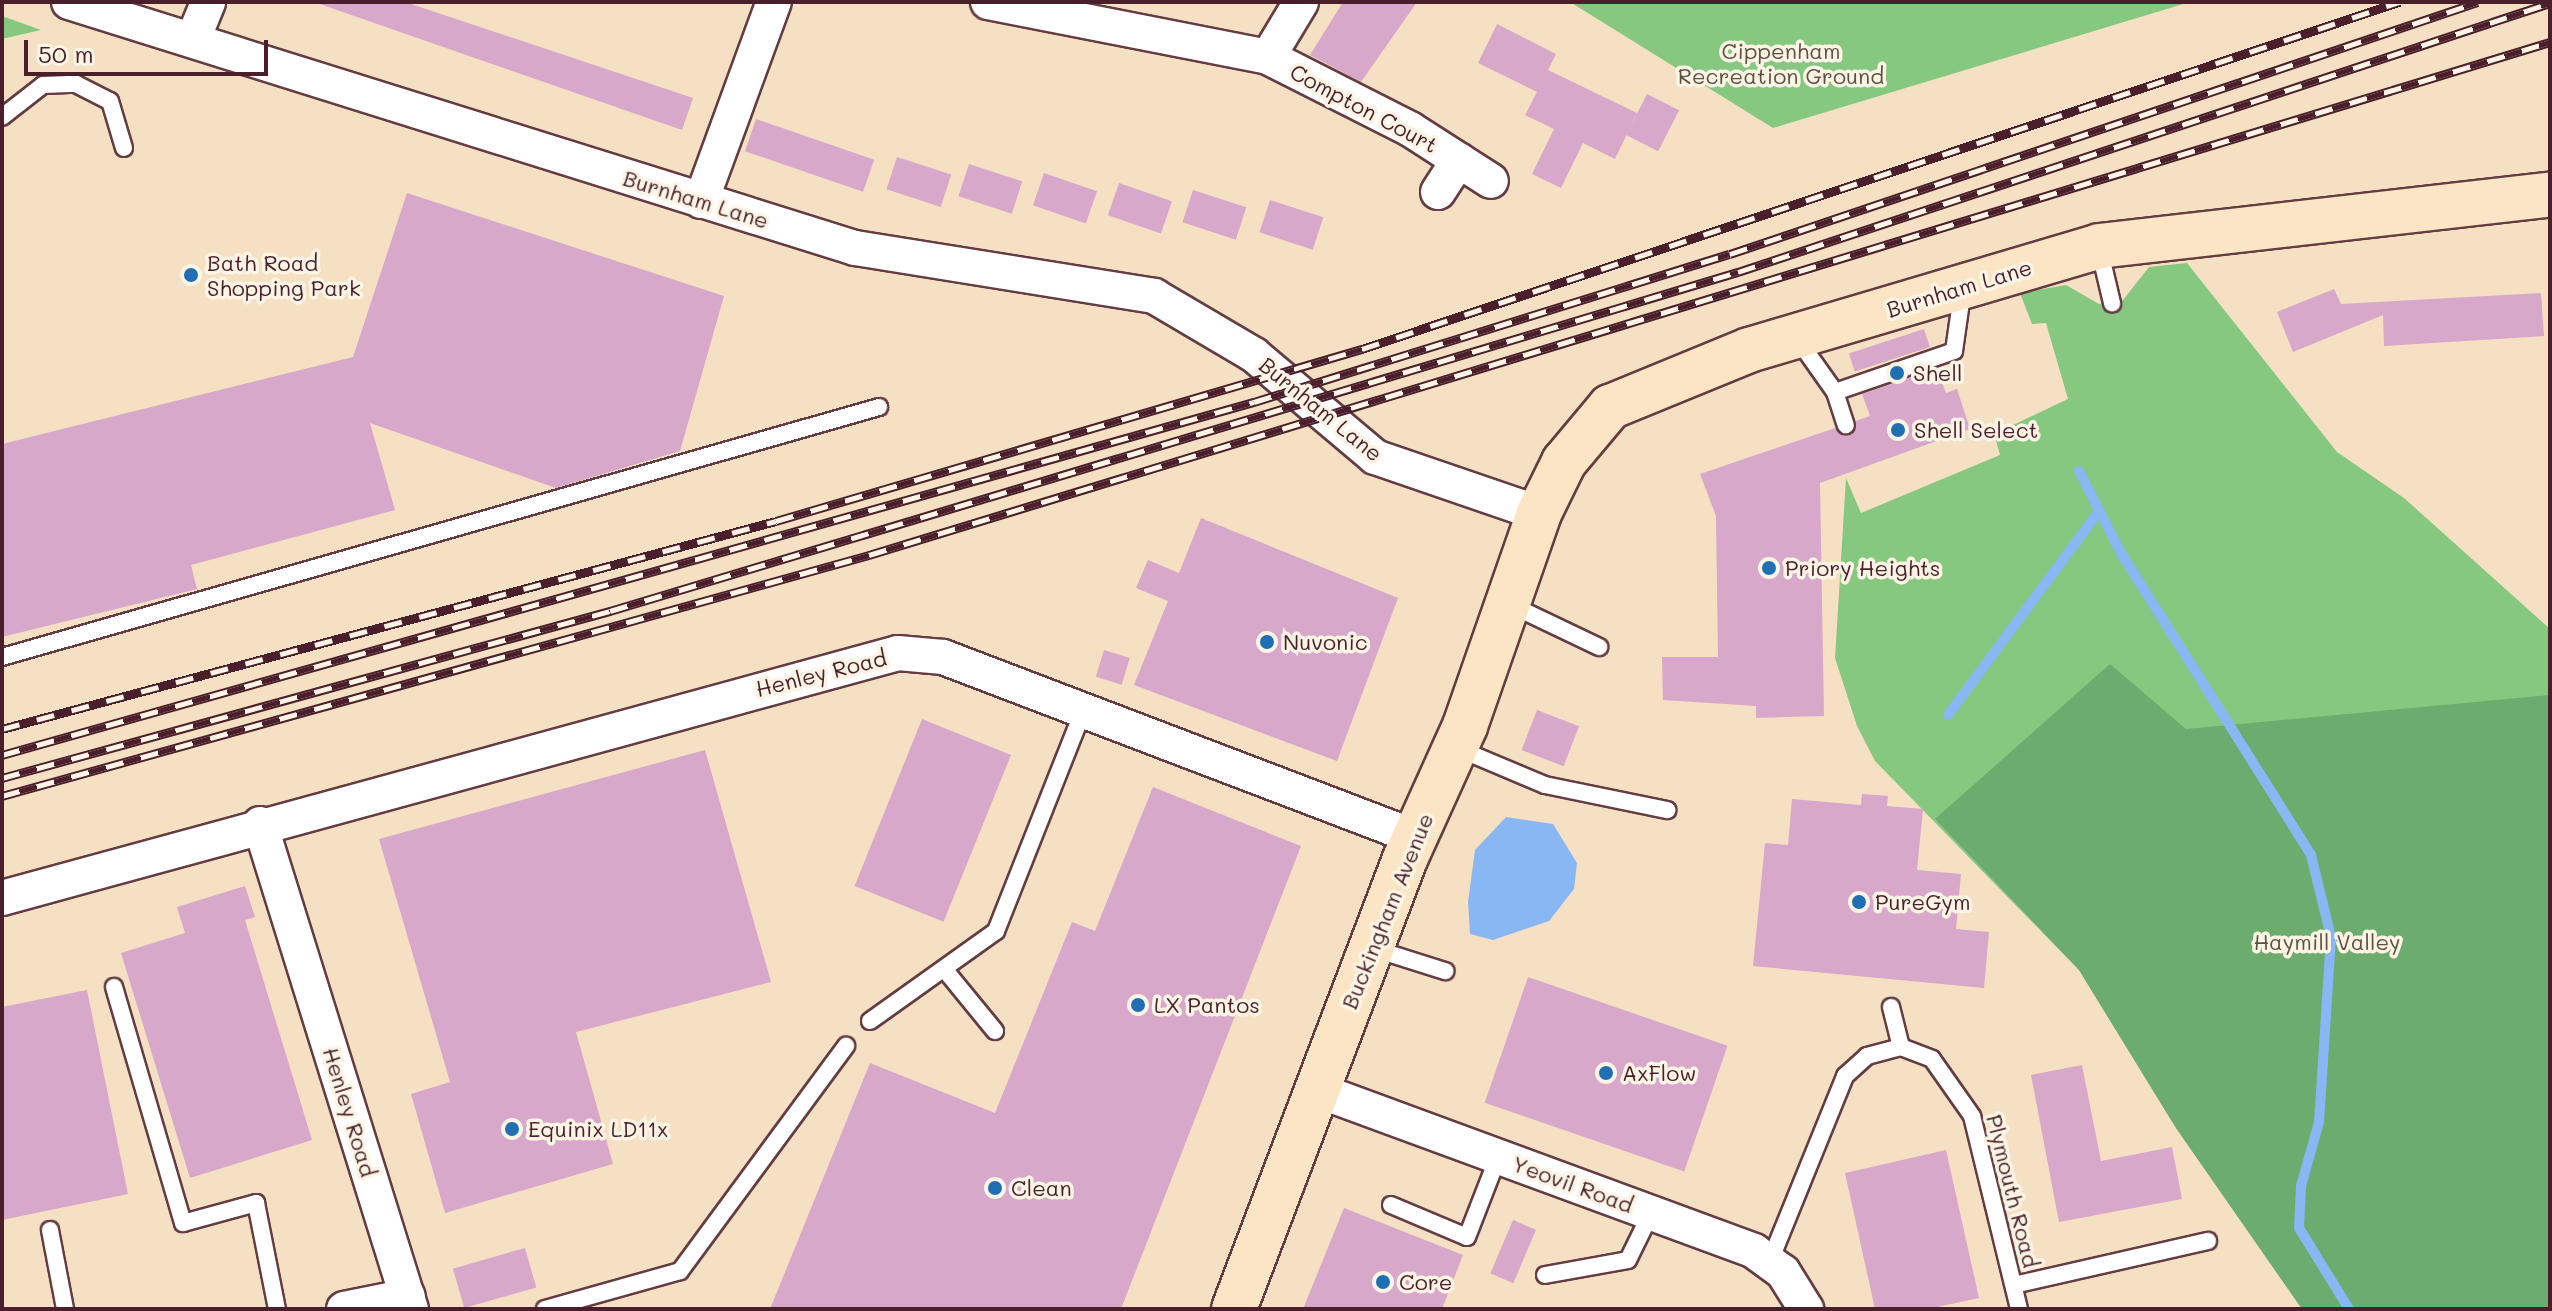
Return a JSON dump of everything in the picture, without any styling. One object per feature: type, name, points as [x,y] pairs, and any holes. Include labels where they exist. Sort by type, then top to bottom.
[{"type":"street","name":"Burnham Lane","points":[[69,2],[194,37],[855,248],[1154,296],[1254,355],[1375,457],[1539,513],[1564,462],[1610,407],[1668,377],[1796,336],[2099,246],[2550,195]]},
{"type":"street","points":[[194,37],[208,2]]},
{"type":"street","points":[[701,201],[774,2]]},
{"type":"street","name":"Compton Court","points":[[988,2],[1268,57],[1459,160],[1491,181]]},
{"type":"street","points":[[1268,57],[1301,2]]},
{"type":"street","name":"Compton Court","points":[[1438,192],[1459,160]]},
{"type":"street","name":"Buckingham Avenue","points":[[1234,1309],[1371,948],[1415,837],[1455,748],[1539,513]]},
{"type":"street","name":"Henley Road","points":[[2,898],[260,824],[898,653],[943,657],[1415,837]]},
{"type":"street","name":"Henley Road","points":[[260,824],[410,1302]]},
{"type":"street","name":"Yeovil Road","points":[[1317,1090],[1651,1213],[1770,1261]]},
{"type":"street","points":[[1770,1261],[1806,1309]]},
{"type":"street","points":[[344,1309],[410,1302]]},
{"type":"lane","points":[[2,117],[43,85],[87,87],[110,101],[124,148]]},
{"type":"lane","points":[[2099,246],[2112,303]]},
{"type":"lane","points":[[1835,392],[1954,351],[1964,286]]},
{"type":"lane","points":[[1796,336],[1835,392],[1846,425]]},
{"type":"lane","points":[[2,657],[879,407]]},
{"type":"lane","points":[[1508,603],[1599,647]]},
{"type":"lane","points":[[870,1021],[996,931],[1083,711]]},
{"type":"lane","points":[[1455,748],[1545,785],[1667,810]]},
{"type":"lane","points":[[1371,948],[1445,971]]},
{"type":"lane","points":[[945,970],[995,1031]]},
{"type":"lane","points":[[114,987],[183,1223],[256,1203],[277,1309]]},
{"type":"lane","points":[[1770,1261],[1845,1076],[1867,1056],[1901,1047],[1891,1007]]},
{"type":"lane","points":[[545,1309],[680,1271],[846,1046]]},
{"type":"lane","name":"Plymouth Road","points":[[1901,1047],[1932,1059],[1960,1090],[1979,1135],[2019,1309]]},
{"type":"lane","points":[[1391,1205],[1467,1237],[1498,1157]]},
{"type":"lane","points":[[1545,1275],[1628,1260],[1651,1213]]},
{"type":"lane","points":[[50,1230],[65,1309]]},
{"type":"lane","points":[[2014,1285],[2208,1241]]},
{"type":"green space","name":"Cippenham Recreation Ground","points":[[1570,2],[2190,2],[1773,128]]},
{"type":"green space","points":[[2,16],[41,30],[2,39]]},
{"type":"green space","points":[[2187,263],[2337,452],[2404,498],[2550,629],[2550,1309],[2302,1309],[2176,1128],[2079,970],[1875,761],[1857,726],[1835,658],[1846,478],[1861,513],[2000,455],[1994,434],[2068,399],[2046,323],[2032,324],[2020,293],[2066,285],[2099,304],[2123,300],[2149,267]]},
{"type":"green space","name":"Haymill Valley","points":[[2110,664],[2186,729],[2550,695],[2550,1309],[2302,1309],[2176,1128],[2079,970],[1935,819]]},
{"type":"water","points":[[1506,817],[1553,824],[1577,863],[1574,889],[1549,921],[1493,940],[1470,934],[1468,902],[1475,850]]},
{"type":"building","points":[[314,2],[405,2],[693,98],[682,130]]},
{"type":"building","points":[[1343,2],[1417,2],[1361,82],[1310,55]]},
{"type":"building","points":[[1497,24],[1556,54],[1548,70],[1637,113],[1615,159],[1583,143],[1561,188],[1532,174],[1554,129],[1525,115],[1537,92],[1478,63]]},
{"type":"building","points":[[1647,94],[1679,110],[1658,151],[1626,135]]},
{"type":"building","points":[[756,119],[874,160],[863,192],[745,151]]},
{"type":"building","points":[[897,157],[951,175],[941,207],[886,189]]},
{"type":"building","points":[[969,164],[1022,181],[1012,214],[958,196]]},
{"type":"building","points":[[1044,173],[1097,191],[1086,223],[1033,205]]},
{"type":"building","points":[[1119,183],[1172,201],[1161,233],[1108,215]]},
{"type":"building","points":[[1193,190],[1246,207],[1236,240],[1182,222]]},
{"type":"building","points":[[407,193],[724,296],[680,451],[556,488],[370,423],[395,510],[191,565],[197,589],[2,637],[2,444],[353,357]]},
{"type":"building","points":[[1270,200],[1323,217],[1313,250],[1259,232]]},
{"type":"building","points":[[2334,289],[2341,304],[2541,293],[2544,336],[2384,346],[2383,315],[2293,352],[2277,312]]},
{"type":"building","points":[[1924,329],[1930,347],[1855,371],[1849,353]]},
{"type":"building","name":"Priory Heights","points":[[1937,368],[1946,393],[1957,389],[1970,429],[1820,483],[1824,716],[1756,718],[1756,706],[1663,700],[1662,657],[1718,657],[1716,516],[1700,474],[1835,428],[1850,435],[1856,421],[1870,416],[1862,394]]},
{"type":"building","name":"Nuvonic","points":[[1201,518],[1398,598],[1337,761],[1134,685],[1168,601],[1136,588],[1148,560],[1179,573]]},
{"type":"building","points":[[1104,650],[1130,658],[1122,685],[1096,677]]},
{"type":"building","points":[[1537,710],[1579,726],[1564,766],[1522,750]]},
{"type":"building","points":[[922,719],[1011,755],[944,922],[855,886]]},
{"type":"building","points":[[705,750],[771,982],[576,1032],[613,1164],[445,1213],[411,1094],[450,1082],[379,839]]},
{"type":"building","points":[[1153,787],[1301,846],[1121,1309],[770,1309],[870,1063],[995,1113],[1072,922],[1095,931]]},
{"type":"building","name":"PureGym","points":[[1862,794],[1888,796],[1887,806],[1923,809],[1917,870],[1961,874],[1956,929],[1989,932],[1984,988],[1753,966],[1765,843],[1788,845],[1792,799],[1861,805]]},
{"type":"building","points":[[245,886],[255,917],[245,920],[312,1140],[190,1178],[121,953],[185,933],[177,907]]},
{"type":"building","name":"AxFlow","points":[[1528,977],[1728,1046],[1684,1171],[1485,1103]]},
{"type":"building","points":[[87,990],[128,1194],[2,1220],[2,1007]]},
{"type":"building","points":[[2082,1065],[2101,1161],[2172,1147],[2182,1199],[2059,1222],[2031,1075]]},
{"type":"building","points":[[1946,1150],[1979,1298],[1928,1309],[1875,1309],[1845,1173]]},
{"type":"building","name":"Core","points":[[1344,1208],[1463,1255],[1442,1309],[1303,1309]]},
{"type":"building","points":[[1513,1220],[1536,1230],[1513,1283],[1490,1273]]},
{"type":"building","points":[[525,1248],[536,1287],[464,1308],[453,1269]]},
{"type":"waterway","points":[[2079,471],[2121,553],[2311,855],[2331,937],[2319,1122],[2301,1186],[2299,1228],[2349,1309]]},
{"type":"waterway","points":[[1948,715],[2098,512]]},
{"type":"railway","points":[[2,729],[776,521],[1362,349],[2399,2]]},
{"type":"railway","points":[[2,755],[1254,402],[1730,254],[2478,2]]},
{"type":"railway","points":[[2,778],[610,611],[1738,272],[2550,3]]},
{"type":"railway","points":[[2,796],[869,555],[2550,42]]},
{"type":"place","name":"Bath Road Shopping Park","points":[[191,275]]},
{"type":"place","name":"Shell","points":[[1897,373]]},
{"type":"place","name":"Shell Select","points":[[1898,430]]},
{"type":"place","name":"Priory Heights","points":[[1769,568]]},
{"type":"place","name":"Nuvonic","points":[[1267,642]]},
{"type":"place","name":"PureGym","points":[[1859,902]]},
{"type":"place","name":"LX Pantos","points":[[1138,1005]]},
{"type":"place","name":"AxFlow","points":[[1606,1073]]},
{"type":"place","name":"Equinix LD11x","points":[[512,1129]]},
{"type":"place","name":"Clean","points":[[995,1188]]},
{"type":"place","name":"Core","points":[[1383,1282]]}]
